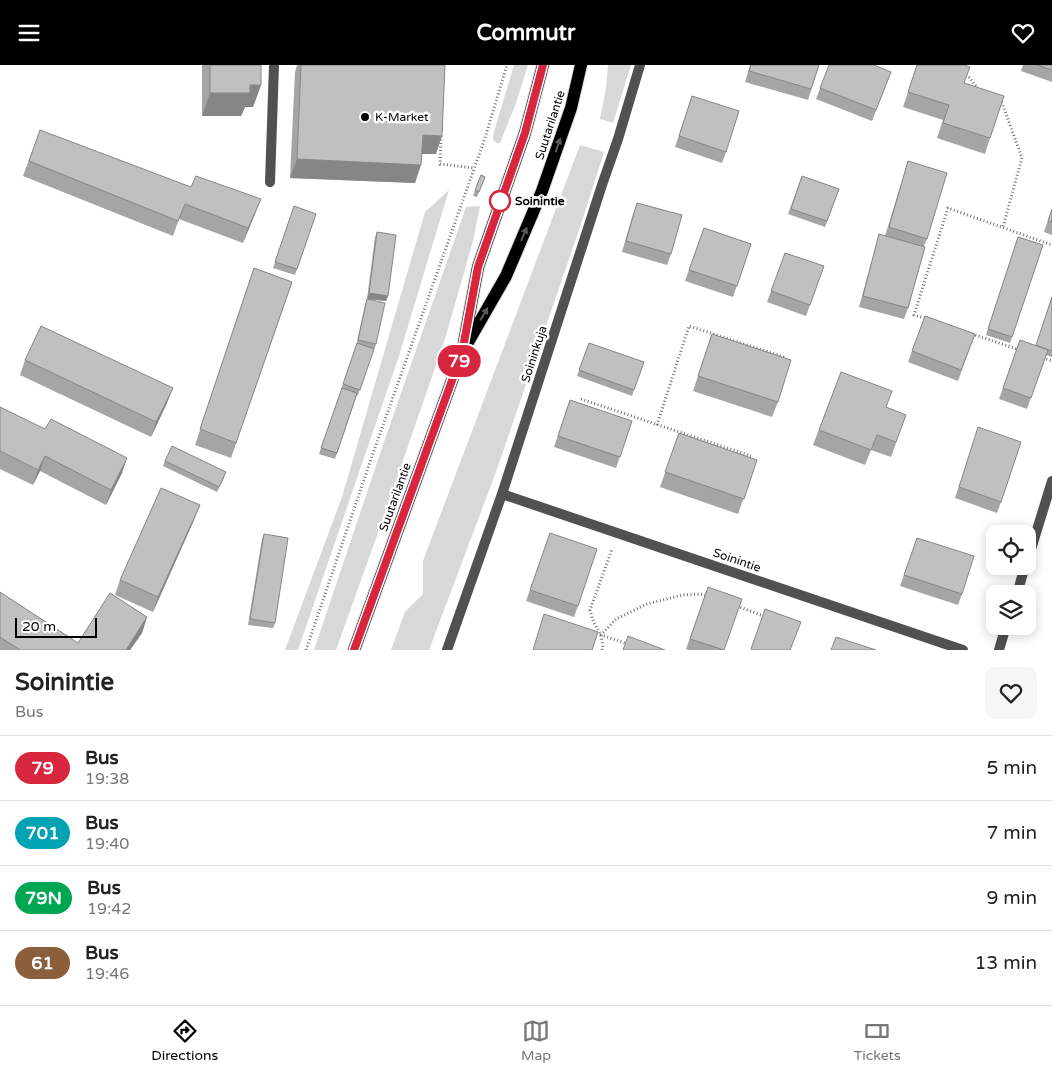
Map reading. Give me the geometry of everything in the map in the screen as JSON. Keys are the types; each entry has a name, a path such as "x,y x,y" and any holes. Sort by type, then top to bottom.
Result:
{"main road":[{"name":"Suutarilantie","path":"354,650 462,353 478,267 525,133 543,65"},
{"name":"Suutarilantie","path":"462,353 506,276 542,191 571,108 581,65"}],"street":[{"path":"270,182 274,65"},
{"name":"Soininkuja","path":"447,650 502,494 618,139 640,65"},
{"path":"1036,533 1052,481"},
{"name":"Soinintie","path":"502,494 964,650"},
{"path":"999,650 1003,635"}],"path":[{"path":"306,650 370,462 485,138 507,65"},
{"path":"958,70 970,78 977,88 982,91"},
{"path":"995,99 1002,103 1022,158 1003,227"},
{"path":"442,127 440,164 474,168"},
{"path":"933,321 914,315 948,208 1052,245"},
{"path":"657,425 689,326 784,357"},
{"path":"969,333 1024,352"},
{"path":"1043,358 1052,361"},
{"path":"581,399 751,456"},
{"path":"602,650 601,635 593,621 590,610 618,533"},
{"path":"601,635 616,619 647,604 682,595 700,594 708,597"},
{"path":"733,605 773,619"},
{"path":"601,635 629,644"}],"shaded area":[{"path":"514,65 528,65 516,103 500,143 497,143 493,140 493,135"},
{"path":"608,65 631,65 613,123 600,119"},
{"path":"580,145 604,152 496,472 429,650 391,650 405,612 423,594 423,561"},
{"path":"449,190 399,356 298,650 285,650 342,497 425,212"},
{"path":"480,206 473,241 445,339 336,650 314,650 466,207"}],"building":[{"path":"210,65 261,65 261,85 250,85 250,93 210,93"},
{"name":"K-Market","path":"301,65 445,65 442,136 423,135 421,165 297,159"},
{"path":"751,65 819,65 811,89 749,71"},
{"path":"829,65 874,65 891,72 876,110 820,88"},
{"path":"917,65 964,65 970,67 964,83 1004,96 990,138 943,123 949,105 908,92"},
{"path":"1037,65 1052,65 1052,70"},
{"path":"692,96 739,111 726,152 679,136"},
{"path":"40,130 191,187 196,176 261,199 248,228 185,204 178,221 29,161"},
{"path":"908,161 947,173 927,239 889,227"},
{"path":"481,175 485,177 479,192 475,190"},
{"path":"802,176 839,189 827,221 791,209"},
{"path":"637,203 682,215 671,254 626,241"},
{"path":"294,206 316,214 297,269 275,262"},
{"path":"1052,209 1052,222 1048,221"},
{"path":"704,228 751,244 737,286 689,270"},
{"path":"377,232 396,235 388,296 369,293"},
{"path":"879,234 925,247 908,308 863,296"},
{"path":"1018,237 1043,245 1012,337 988,329"},
{"path":"785,253 824,266 810,305 771,291"},
{"path":"254,268 292,282 236,443 200,429"},
{"path":"1052,297 1052,351 1036,345"},
{"path":"367,299 385,303 376,344 358,340"},
{"path":"925,316 975,334 961,370 912,351"},
{"path":"41,326 173,388 156,422 25,360"},
{"path":"712,334 791,360 778,402 698,376"},
{"path":"1020,340 1048,350 1031,398 1003,388"},
{"path":"357,343 374,349 360,390 343,384"},
{"path":"589,343 644,362 634,390 579,370"},
{"path":"841,372 892,391 886,407 906,415 896,442 877,435 871,450 819,430"},
{"path":"342,388 357,393 337,453 321,448"},
{"path":"570,400 632,421 620,457 558,436"},
{"path":"0,407 45,429 51,419 127,458 111,490 45,456 38,470 0,451"},
{"path":"978,427 1021,442 1001,502 959,487"},
{"path":"679,433 757,460 744,499 665,472"},
{"path":"172,446 226,472 219,487 165,461"},
{"path":"161,488 200,505 158,597 120,580"},
{"path":"550,533 597,549 578,606 530,590"},
{"path":"264,534 288,538 275,623 250,619"},
{"path":"917,538 974,556 962,594 904,575"},
{"path":"708,587 742,599 724,650 690,639"},
{"path":"0,592 78,643 110,593 147,617 126,650 20,650 0,637"},
{"path":"765,609 801,622 790,650 751,649"},
{"path":"544,614 598,632 592,650 533,650"},
{"path":"628,636 665,650 623,650"},
{"path":"836,637 876,650 831,650"}],"bus line":[{"name":"79","path":"354,650 462,353 478,267 525,133 543,65"}],"place":[{"name":"K-Market","path":"365,117"},
{"name":"Soinintie","path":"500,201"}]}
